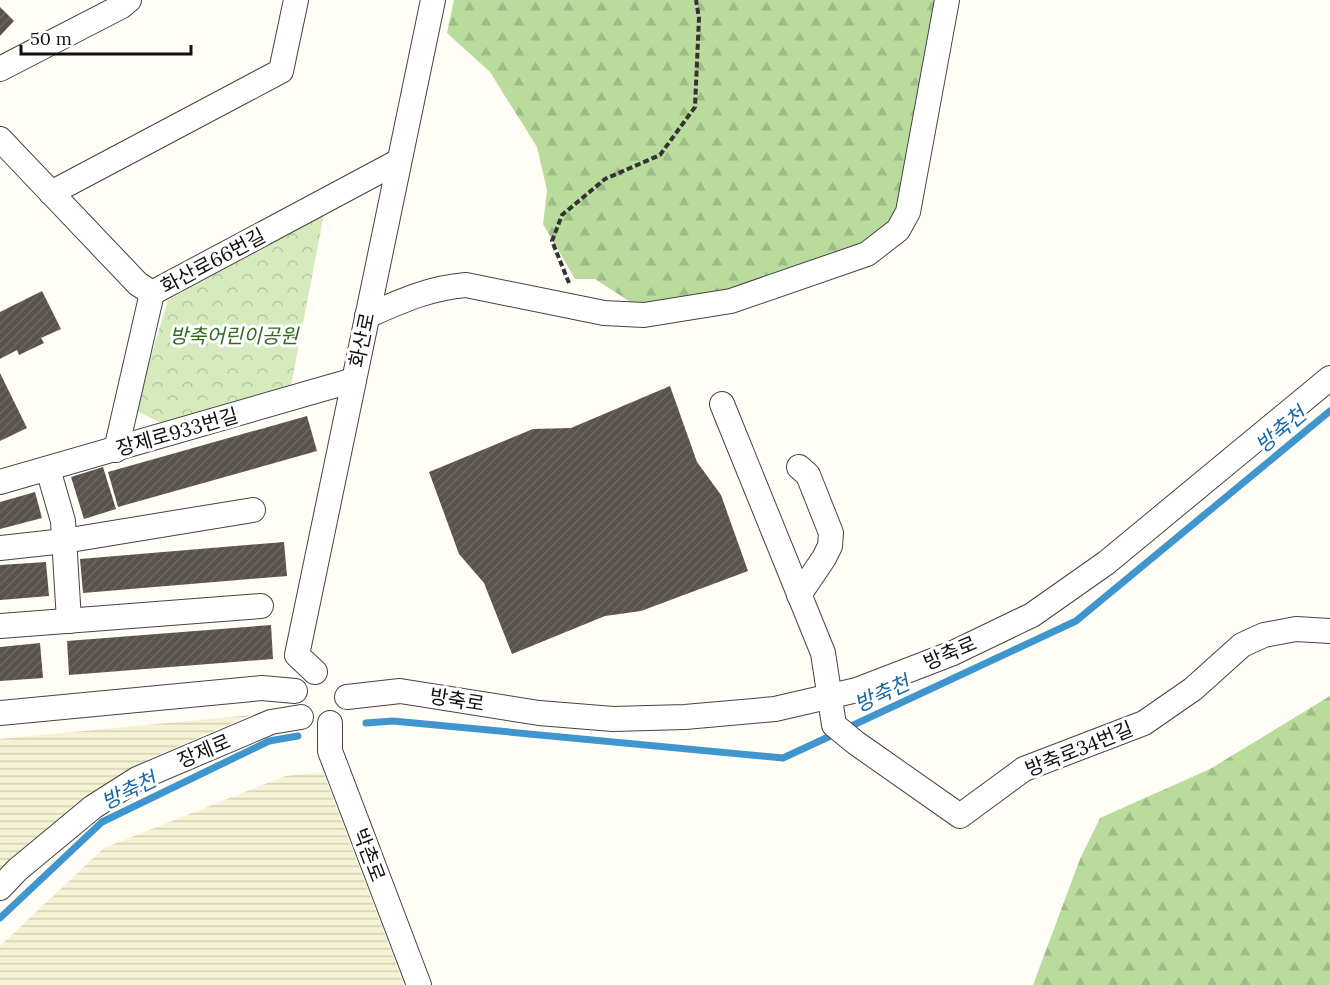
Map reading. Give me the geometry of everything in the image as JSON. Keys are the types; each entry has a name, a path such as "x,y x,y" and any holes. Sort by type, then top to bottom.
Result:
{"street":[{"path":"0,69 122,6 129,0"},
{"path":"51,193 281,71 296,0"},
{"name":"화산로","path":"315,672 297,655 433,0"},
{"path":"368,316 416,294 443,287 466,285 604,313 644,315 731,301 867,254 898,230 908,212 947,0"},
{"name":"화산로66번길","path":"0,139 138,284 152,293 399,160"},
{"path":"116,450 152,293"},
{"name":"방축로","path":"348,697 400,691 539,713 613,719 685,717 764,710 857,690 953,653 1032,615 1106,563 1330,378"},
{"name":"장제로933번길","path":"0,482 354,380"},
{"name":"방축로34번길","path":"722,404 823,653 834,725 960,816 1024,769 1144,723 1193,689 1242,645 1264,635 1296,629 1330,631"},
{"path":"799,467 808,475 831,533 830,546 824,558 799,595"},
{"path":"48,469 63,521 69,621"},
{"path":"0,548 64,541 253,510"},
{"path":"0,626 261,606"},
{"path":"315,672 333,674 341,680 348,697 343,713 330,723 314,724 301,717 294,700 295,691 302,678 315,672"},
{"path":"0,713 262,688 295,691"},
{"name":"장제로","path":"0,888 17,870 93,807 137,779 271,722 301,717"},
{"name":"박촌로","path":"330,723 330,751 419,985"}],"path":[{"path":"579,308 552,242 562,215 605,179 660,155 695,107 699,18 696,0"}],"shaded area":[{"path":"251,715 153,757 99,788 27,846 0,874 0,739"},
{"path":"323,772 404,985 0,985 0,946 104,848 285,776"}],"green space":[{"path":"454,0 941,0 905,200 876,243 729,295 635,305 595,279 575,279 543,224 547,190 537,147 490,72 447,33"},
{"name":"방축어린이공원","path":"324,214 291,386 163,424 135,410 168,300"},
{"path":"1330,696 1330,985 1033,985 1080,859 1100,818 1210,769"}],"building":[{"path":"0,7 14,21 0,36"},
{"path":"42,291 61,329 41,338 44,343 19,355 17,350 0,359 0,312"},
{"path":"0,373 27,428 0,441"},
{"path":"670,386 697,462 721,495 748,571 641,611 605,616 512,654 484,583 459,554 429,472 533,429 571,428"},
{"path":"307,416 317,451 118,507 108,472"},
{"path":"103,467 116,509 84,519 71,477"},
{"path":"35,492 42,518 0,529 0,502"},
{"path":"284,542 287,576 83,593 80,559"},
{"path":"46,562 49,596 0,600 0,565"},
{"path":"271,625 273,659 69,675 67,641"},
{"path":"40,643 43,678 0,681 0,647"}],"waterway":[{"name":"방축천","path":"847,728 1076,621 1330,411"},
{"name":"방축천","path":"366,723 393,721 783,758 837,733"},
{"name":"방축천","path":"0,918 102,822 269,741 298,736"}]}
